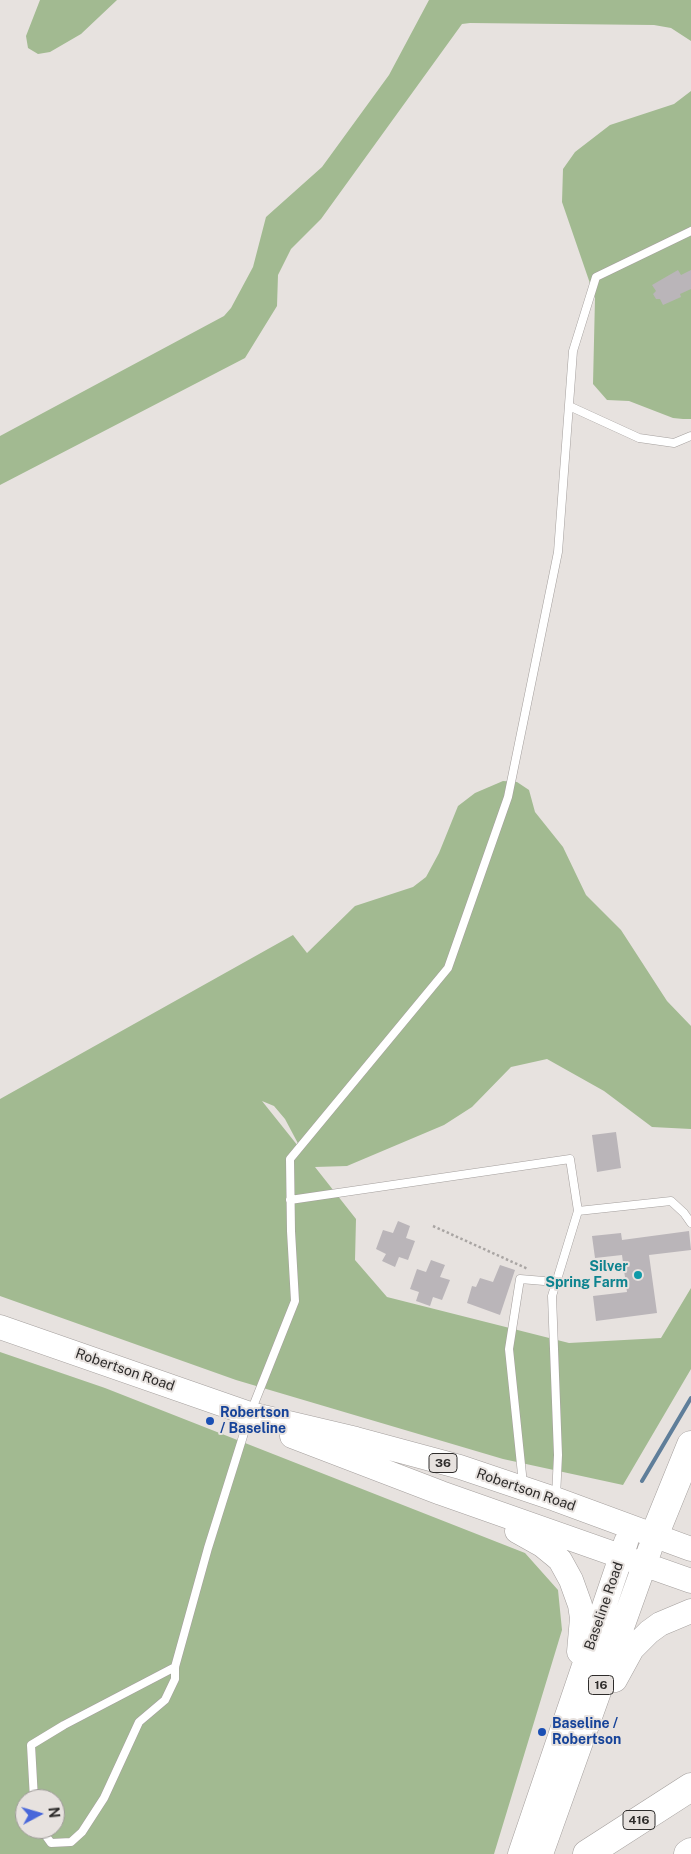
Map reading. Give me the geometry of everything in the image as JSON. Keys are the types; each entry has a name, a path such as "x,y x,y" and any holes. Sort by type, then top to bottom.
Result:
{"highway":[{"path":"643,1532 691,1446"},
{"name":"416","path":"587,1854 691,1786"}],"main road":[{"name":"Robertson Road","path":"0,1326 250,1414 366,1441 460,1467 691,1549"},
{"name":"Robertson Road","path":"250,1414 290,1435 442,1493 691,1581"},
{"path":"442,1493 542,1545 560,1560 576,1592 582,1618 570,1705"},
{"name":"Baseline Road","path":"520,1854 622,1556 643,1532"},
{"name":"Baseline Road","path":"541,1854 644,1565 643,1532"},
{"path":"558,1804 610,1688 632,1649 648,1632 660,1624 691,1611"}],"lane":[{"path":"48,1839 51,1843 71,1842 82,1832 104,1798 139,1722 165,1700 175,1679 176,1668 208,1548 250,1414 295,1300 290,1231 290,1159 448,968 508,797 558,552 573,351 596,278 691,231"},
{"path":"569,406 639,438 674,443 691,436"},
{"path":"290,1200 570,1159 578,1211 552,1296 558,1455 555,1500"},
{"path":"578,1211 671,1201 684,1213 691,1223"},
{"path":"524,1489 509,1349 520,1279 556,1282"},
{"path":"33,1789 31,1745 64,1725 176,1668"}],"path":[{"path":"434,1226 530,1270"}],"green space":[{"path":"40,0 117,0 81,34 50,52 38,54 28,48 26,36"},
{"path":"429,0 691,0 691,41 671,28 654,25 462,24 321,219 291,249 278,275 277,306 245,358 0,485 0,436 224,316 231,308 253,267 266,217 322,167 389,75"},
{"path":"691,91 691,419 683,419 673,418 629,401 607,400 593,384 595,298 562,202 563,169 575,152 610,125 674,104"},
{"path":"503,781 517,782 529,790 535,812 563,847 586,895 621,930 667,1001 691,1026 691,1129 652,1127 604,1091 547,1059 511,1067 472,1107 444,1125 347,1166 315,1167 356,1219 355,1260 387,1297 569,1343 661,1338 691,1288 691,1369 623,1485 503,1459 236,1380 0,1296 0,1099 293,935 307,953 355,906 413,887 426,877 439,853 458,806 475,793","holes":["262,1101 274,1106 285,1119 302,1151"]},
{"path":"0,1352 105,1388 525,1553 558,1590 562,1630 494,1854 0,1854"}],"building":[{"path":"678,270 681,275 691,270 691,289 680,294 681,297 663,305 660,299 656,299 653,294 656,291 652,285"},
{"path":"616,1132 621,1168 597,1172 592,1135"},
{"path":"398,1221 410,1226 406,1238 415,1241 408,1260 399,1257 395,1267 382,1261 386,1254 376,1249 383,1230 393,1233"},
{"name":"Silver Spring Farm","path":"689,1231 691,1250 649,1255 657,1313 596,1321 593,1296 627,1292 622,1255 595,1258 592,1236 621,1233 622,1240"},
{"path":"431,1260 445,1265 440,1277 450,1280 442,1300 433,1297 430,1306 416,1301 419,1292 410,1289 417,1269 426,1272"},
{"path":"500,1265 515,1270 500,1315 467,1303 472,1286 476,1287 480,1278 493,1282"}],"waterway":[{"path":"642,1481 691,1398"}],"place":[{"name":"Silver Spring Farm","path":"638,1275"},
{"name":"Robertson / Baseline","path":"210,1421"},
{"name":"Baseline / Robertson","path":"542,1732"}]}
